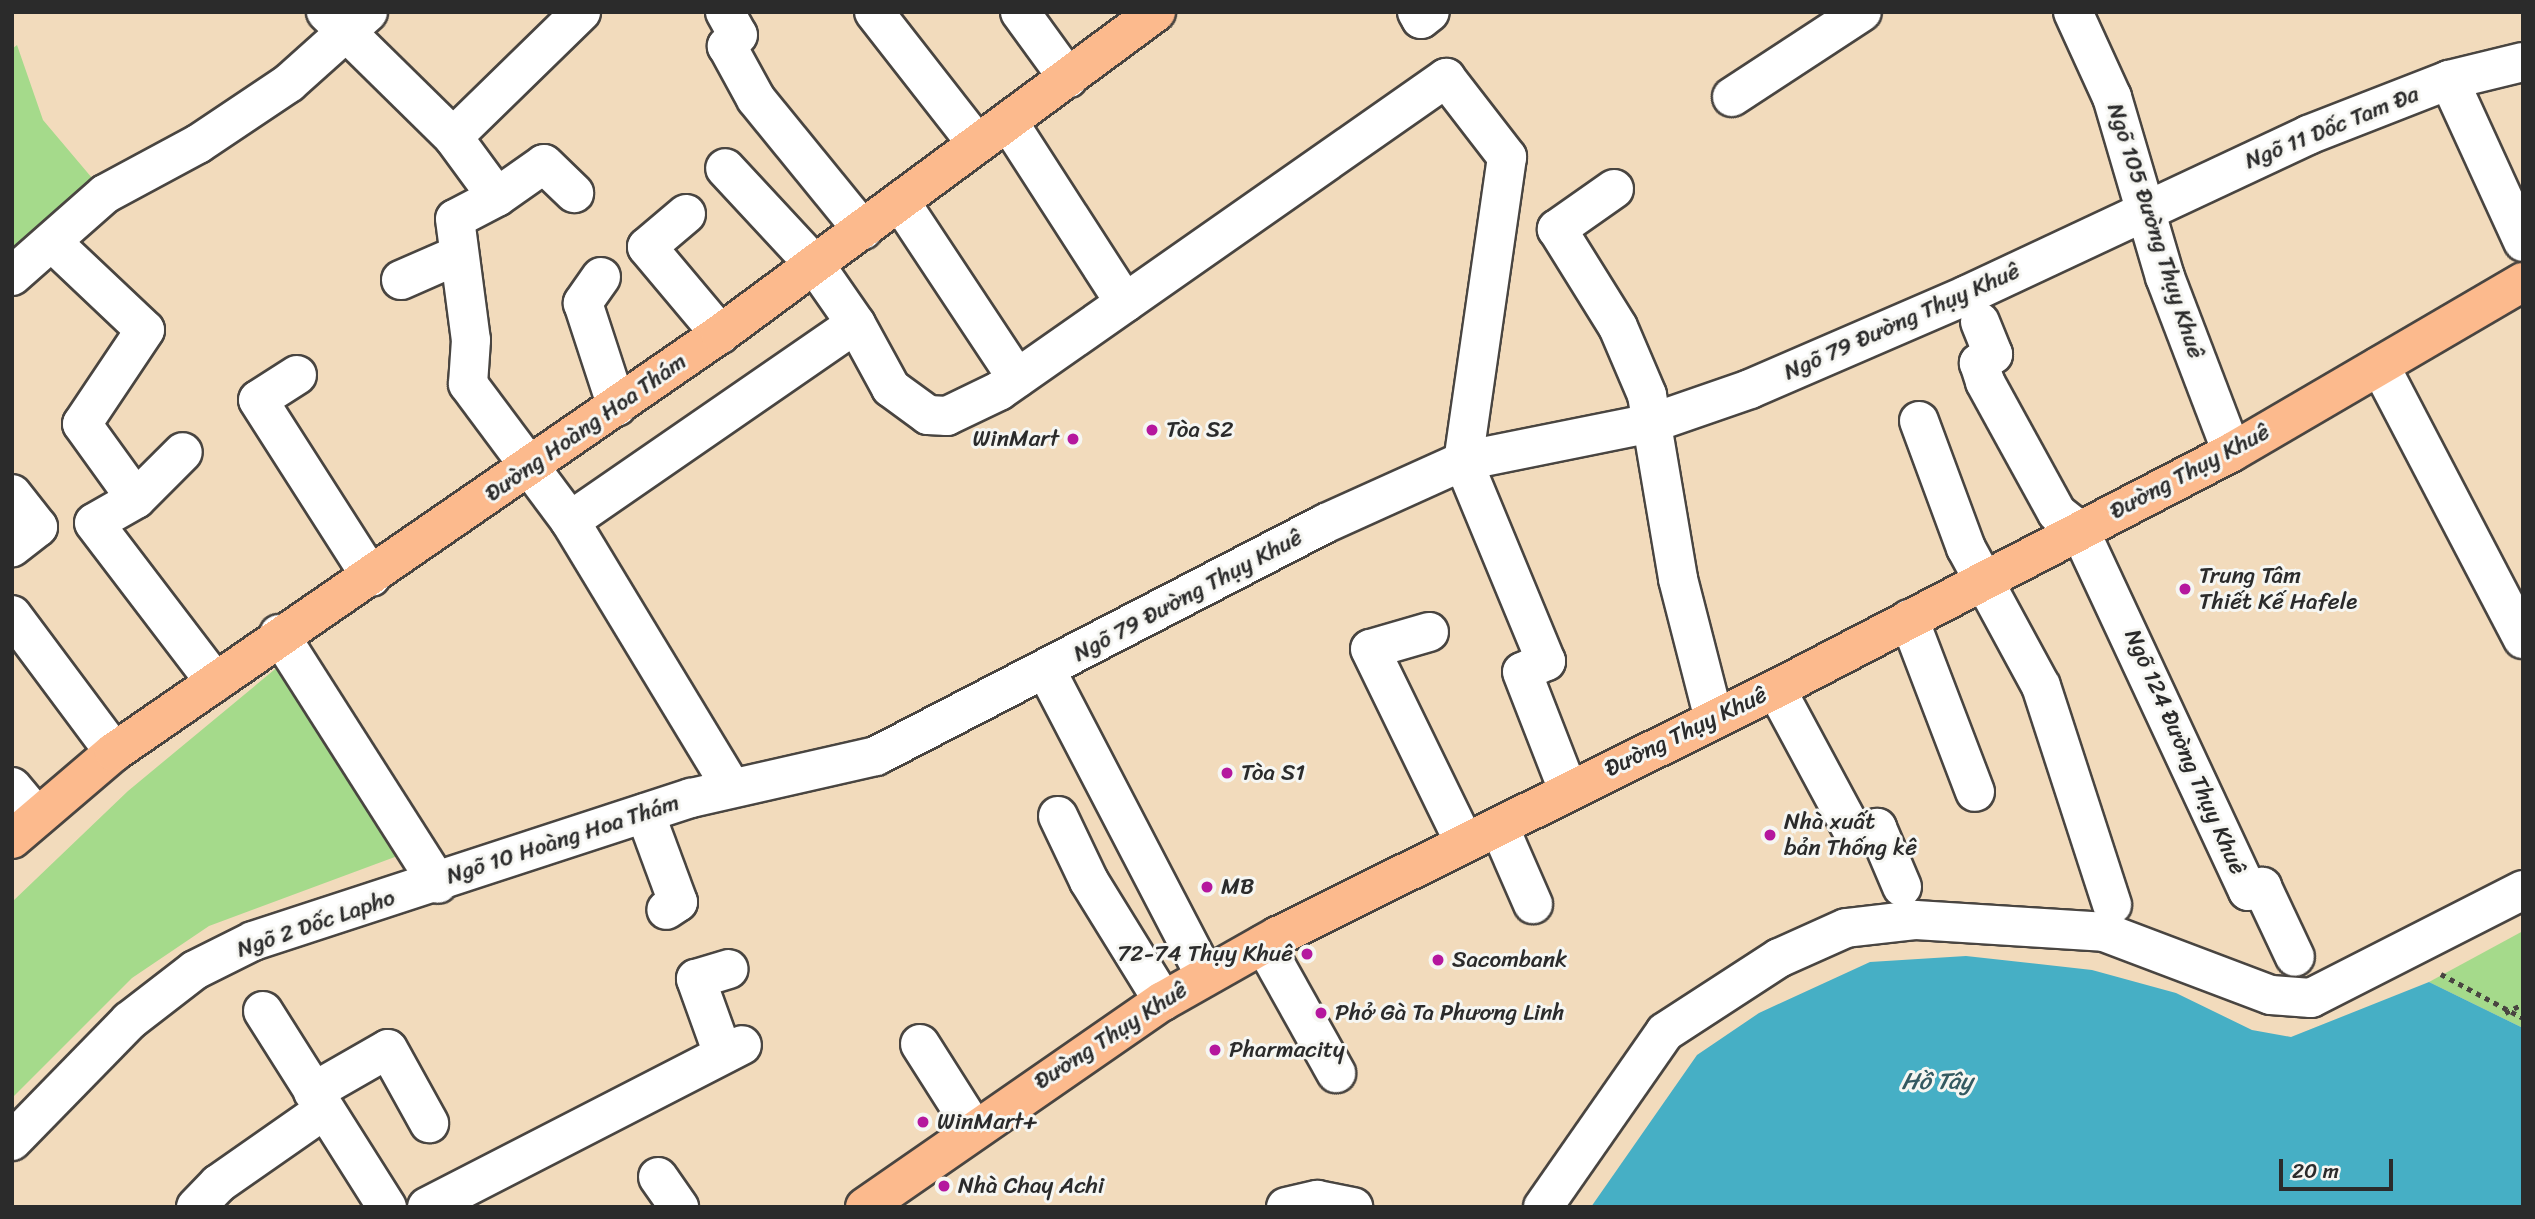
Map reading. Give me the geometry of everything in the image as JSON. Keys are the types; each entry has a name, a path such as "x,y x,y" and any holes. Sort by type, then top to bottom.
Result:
{"main road":[{"name":"Đường Hoàng Hoa Thám","path":"24,828 114,752 279,634 371,577 720,334 901,203 1156,12"},
{"name":"Đường Thụy Khuê","path":"884,1201 972,1126 1205,976 1463,840 1776,689 2232,452 2523,282"}],"street":[{"path":"453,137 581,12"},
{"path":"725,12 738,35 727,46 756,99 863,230"},
{"path":"874,12 977,145"},
{"path":"1020,12 1068,78"},
{"path":"1417,12 1421,19 1430,12"},
{"path":"1732,97 1861,12"},
{"name":"Ngõ 105 Đường Thụy Khuê","path":"2073,12 2112,97 2146,208 2232,452"},
{"path":"12,276 54,244 105,194 198,144 347,20 363,42 453,137 497,197"},
{"name":"Ngõ 11 Dốc Tam Đa","path":"2146,208 2449,80 2523,62"},
{"path":"725,168 815,265 856,324 891,388 928,415 947,416 1017,378 1446,78 1507,157 1463,461 1546,661 1522,672 1567,789"},
{"path":"2449,80 2523,242"},
{"path":"1009,123 1125,303"},
{"path":"574,193 544,164 497,197 455,219 471,340 468,384 570,521 731,787"},
{"path":"1614,188 1557,229 1618,327 1652,423 1678,579 1714,719"},
{"path":"901,203 1017,378"},
{"name":"Ngõ 79 Đường Thụy Khuê","path":"731,787 876,756 1400,489 1463,461 1652,423 1929,312 2146,208"},
{"path":"686,214 647,247 720,334"},
{"path":"54,244 145,330 82,425 136,499"},
{"path":"401,280 458,255"},
{"path":"601,277 583,303 617,407"},
{"path":"1980,322 1993,354 1979,363 1985,382 2057,513 2080,531"},
{"path":"570,521 856,324"},
{"path":"2381,366 2523,639"},
{"path":"297,375 258,400 371,577"},
{"path":"1919,421 1966,548 2041,686 2112,905"},
{"path":"183,452 136,499 94,523 215,682"},
{"path":"12,494 38,527 12,547"},
{"name":"Ngõ 124 Đường Thụy Khuê","path":"2080,531 2248,891 2262,887 2295,957"},
{"path":"12,615 114,752"},
{"path":"1909,619 1975,792"},
{"path":"1429,632 1370,649 1463,840"},
{"name":"Ngõ 10 Hoàng Hoa Thám","path":"279,634 438,884 645,813 731,787"},
{"path":"1046,670 1205,976"},
{"path":"1776,689 1854,835 1877,828 1902,887"},
{"path":"12,787 24,828"},
{"path":"645,813 678,902 666,910"},
{"path":"1058,816 1089,881 1163,1001"},
{"path":"1506,840 1533,904"},
{"name":"Ngõ 2 Dốc Lapho","path":"12,1141 129,1021 195,970 253,941 438,884"},
{"path":"1544,1207 1665,1032 1779,958 1846,928 1915,920 2104,932 2271,995 2311,998 2523,890"},
{"path":"1264,944 1336,1073"},
{"path":"427,1207 732,1050 696,979 727,968"},
{"path":"262,1011 387,1207"},
{"path":"920,1045 972,1126"},
{"path":"196,1207 218,1184 318,1101 388,1049 429,1124"},
{"path":"1286,1207 1317,1200 1353,1207"}],"path":[{"path":"2437,971 2504,1013 2523,1018"},
{"path":"2504,1013 2523,1004"}],"green space":[{"path":"17,45 43,120 114,204 12,276 12,49"},
{"path":"280,665 411,851 209,926 132,978 12,1098 12,902 128,791"},
{"path":"2523,931 2523,1028 2429,982"}],"water":[{"name":"Hồ Tây","path":"1966,956 2092,970 2176,993 2252,1030 2291,1037 2429,982 2523,1028 2523,1207 1591,1207 1697,1055 1759,1013 1870,962"}],"place":[{"name":"Tòa S2","path":"1152,430"},
{"name":"WinMart","path":"1073,439"},
{"name":"Trung Tâm Thiết Kế Hafele","path":"2185,589"},
{"name":"Tòa S1","path":"1227,773"},
{"name":"Nhà xuất bản Thống kê","path":"1770,835"},
{"name":"MB","path":"1207,887"},
{"name":"72-74 Thụy Khuê","path":"1307,954"},
{"name":"Sacombank","path":"1438,960"},
{"name":"Phở Gà Ta Phương Linh","path":"1321,1013"},
{"name":"Pharmacity","path":"1215,1050"},
{"name":"WinMart+","path":"923,1122"},
{"name":"Nhà Chay Achi","path":"944,1186"}]}
